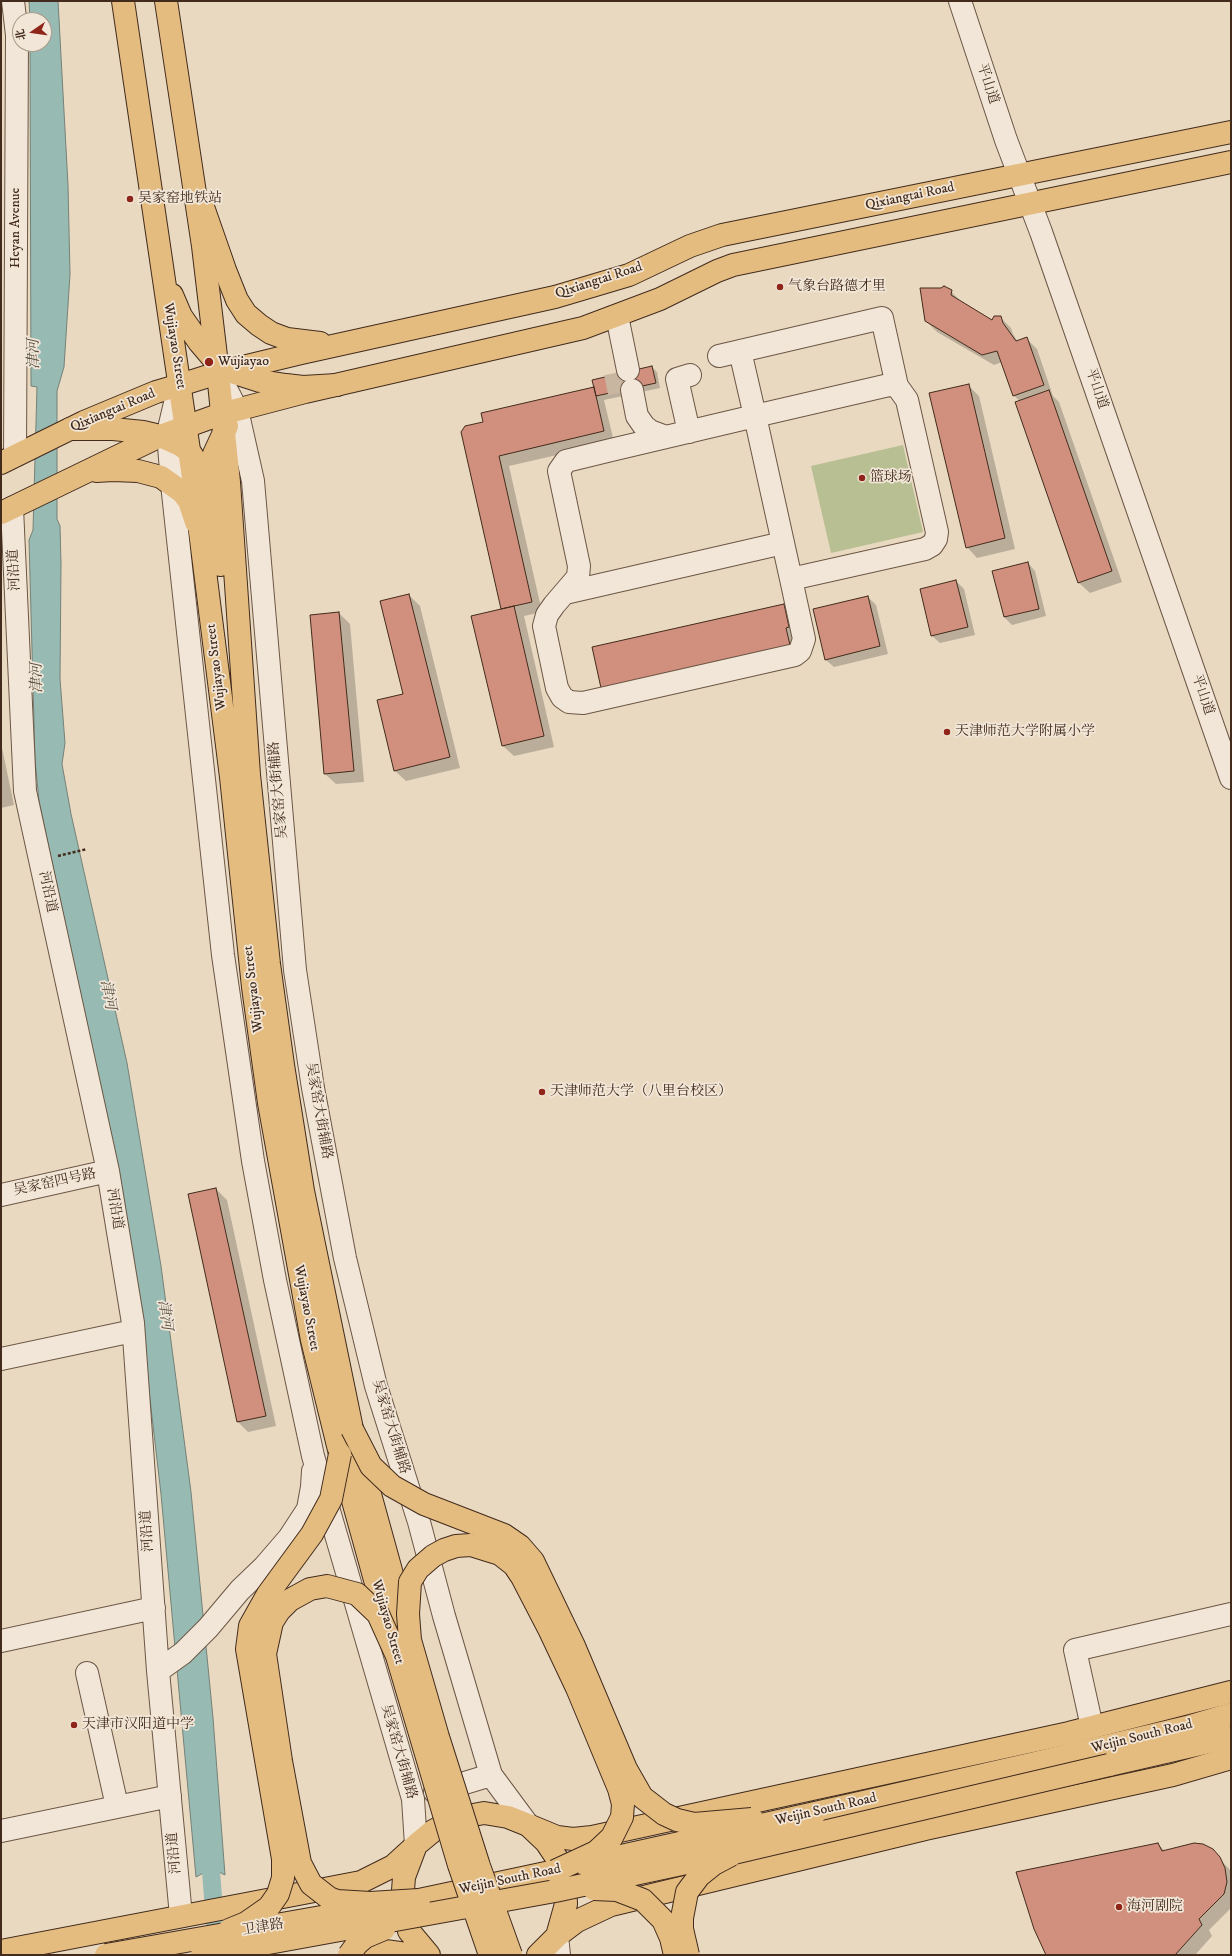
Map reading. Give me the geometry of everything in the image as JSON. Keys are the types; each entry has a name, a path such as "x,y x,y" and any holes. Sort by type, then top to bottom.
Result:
{"main road":[{"name":"Wujiayao Street","path":"123,1 180,385 171,434 190,452 201,545 240,776 303,1191 352,1429 404,1648 459,1865 490,1955"},
{"name":"Wujiayao Street","path":"166,1 221,368 227,419 228,482 239,644 240,776 253,987 269,1103 312,1340 340,1454 404,1648 438,1737 479,1866 512,1955"},
{"name":"Qixiangtai Road","path":"13,456 70,429 156,392 180,385 221,368 341,344 555,296 601,284 629,275 690,246 722,235 1231,132"},
{"path":"13,507 83,473 171,434 227,419 337,385 583,328 660,299 717,271 733,265 1231,162"},
{"path":"192,176 225,270 246,314 258,325 287,340 341,344"},
{"path":"163,273 181,316 199,342 221,368 270,383 303,386 337,385"},
{"path":"201,545 201,508 206,479 227,419 270,383 300,364 341,344"},
{"path":"70,429 113,429 171,434"},
{"path":"190,452 206,479 214,512 222,586 239,644"},
{"path":"83,473 113,470 138,471 161,477 182,492 189,501 194,514 201,545"},
{"path":"352,1429 371,1466 392,1486 424,1504 504,1535 520,1546 533,1561 574,1646 633,1784 642,1797 653,1808 677,1820 694,1824 815,1813"},
{"path":"201,1947 254,1919 269,1907 281,1888 283,1878 283,1859 247,1649 250,1626 277,1582 312,1534 331,1499 340,1454"},
{"path":"404,1648 410,1582 418,1569 433,1556 456,1546 471,1546 484,1548 500,1554 514,1565 522,1577 577,1688 614,1774 623,1804 622,1817 619,1826 604,1846 555,1881"},
{"path":"404,1648 378,1614 357,1594 327,1586 310,1589 303,1592 290,1600 279,1612 272,1622 265,1654 281,1761 300,1863 304,1874 311,1884 322,1893 337,1901 424,1907"},
{"path":"1,1951 361,1882 393,1866 433,1831 457,1818 484,1813 508,1817 557,1837 573,1839 592,1836 1092,1727 1231,1692"},
{"name":"Weijin South Road","path":"424,1907 555,1881 738,1852 1107,1756 1231,1714"},
{"name":"Weijin South Road","path":"555,1881 815,1813 1107,1756 1231,1737"},
{"path":"538,1955 558,1945 577,1921 611,1905 925,1828 1173,1775 1231,1758"},
{"path":"528,1825 546,1842 558,1860 565,1881 566,1904 558,1945"},
{"path":"416,1845 404,1877 402,1904 409,1932 429,1955"},
{"path":"688,1955 682,1929 682,1918 687,1892 699,1876 708,1869 738,1852"},
{"path":"555,1881 591,1889 617,1890 643,1900 663,1920 671,1938 675,1955"},
{"path":"349,1955 357,1944 365,1937 424,1907"},
{"name":"卫津路","path":"106,1955 201,1947 424,1907"},
{"path":"361,1955 385,1951 414,1955"},
{"path":"223,1955 248,1955"}],"street":[{"name":"Heyan Avenue","path":"13,1 17,35 13,456"},
{"name":"平山道","path":"960,1 1019,175 1226,749 1231,778"},
{"path":"791,580 925,549 932,545 936,539 937,532 907,400 897,386 882,318 730,354 754,416 804,639 800,651 795,655 583,703 569,702 562,697 557,688 544,626 547,615 578,577 579,566 559,471 566,461 754,416 889,385 897,386"},
{"path":"610,319 623,382 626,426 621,442 611,450"},
{"path":"689,432 677,379 690,375"},
{"path":"623,382 637,416 644,426 650,431 666,437"},
{"name":"吴家窑大街辅路","path":"227,419 253,481 295,970 313,1088 345,1258 376,1386 419,1522 444,1616 491,1775 528,1825"},
{"name":"吴家窑大街辅路","path":"171,434 172,484 208,825 223,955 253,1161 275,1280 313,1456 412,1799 416,1845"},
{"name":"河沿道","path":"13,507 25,791 108,1171 133,1331 158,1671 181,1916"},
{"path":"566,592 783,543"},
{"name":"吴家窑四号路","path":"1,1194 108,1171"},
{"path":"1,1359 133,1331"},
{"path":"158,1671 183,1653 208,1628 240,1590 264,1567 289,1538 308,1510 312,1487 313,1456"},
{"path":"1,1641 154,1608"},
{"path":"1092,1727 1075,1650 1231,1614"},
{"path":"87,1673 117,1806"},
{"path":"412,1799 491,1775"},
{"path":"1,1831 170,1796"}],"path":[{"path":"40,861 87,849"}],"green space":[{"path":"903,445 923,532 831,553 811,466"}],"water":[{"name":"津河","path":"29,1 58,1 68,185 70,274 64,367 57,391 57,519 60,526 61,564 60,679 65,743 62,764 71,814 127,1063 161,1266 191,1492 213,1718 225,1875 213,1869 196,1877 161,1494 135,1271 122,1192 39,801 35,760 29,540 33,530 37,387 31,386 30,52 52,52 52,12 30,12"}],"building":[{"path":"944,286 952,290 951,295 992,320 994,316 1001,316 1003,323 1016,341 1027,337 1044,385 1013,396 997,351 982,355 925,321 920,288 941,288"},
{"path":"652,366 656,383 596,396 592,380"},
{"path":"969,384 1005,538 966,548 929,393"},
{"path":"594,387 604,431 499,456 532,602 501,609 461,432 465,426 483,422 481,413"},
{"path":"1049,390 1112,571 1078,583 1015,402"},
{"path":"1028,562 1039,609 1004,617 992,571"},
{"path":"956,580 968,627 931,636 920,589"},
{"path":"409,594 450,757 394,771 377,700 403,694 380,601"},
{"path":"868,596 880,646 825,660 813,609"},
{"path":"784,604 789,627 786,628 790,645 601,688 592,647"},
{"path":"514,606 544,736 502,746 471,616"},
{"path":"339,612 354,771 324,774 310,615"},
{"path":"216,1188 266,1416 237,1422 188,1194"},
{"name":"海河剧院","path":"1158,1843 1162,1851 1194,1843 1203,1844 1213,1849 1220,1857 1225,1868 1227,1882 1224,1894 1199,1919 1202,1925 1175,1955 1046,1955 1034,1929 1016,1872"}],"waterway":[{"path":"209,1846 217,1948"}],"tunnel":[{"path":"615,373 619,393"}],"place":[{"name":"吴家窑地铁站","path":"130,199"},
{"name":"气象台路德才里","path":"780,287"},
{"name":"Wujiayao","path":"209,362"},
{"name":"篮球场","path":"862,478"},
{"name":"天津师范大学附属小学","path":"947,732"},
{"name":"天津师范大学（八里台校区）","path":"542,1092"},
{"name":"天津市汉阳道中学","path":"74,1725"},
{"name":"海河剧院","path":"1119,1907"}]}
